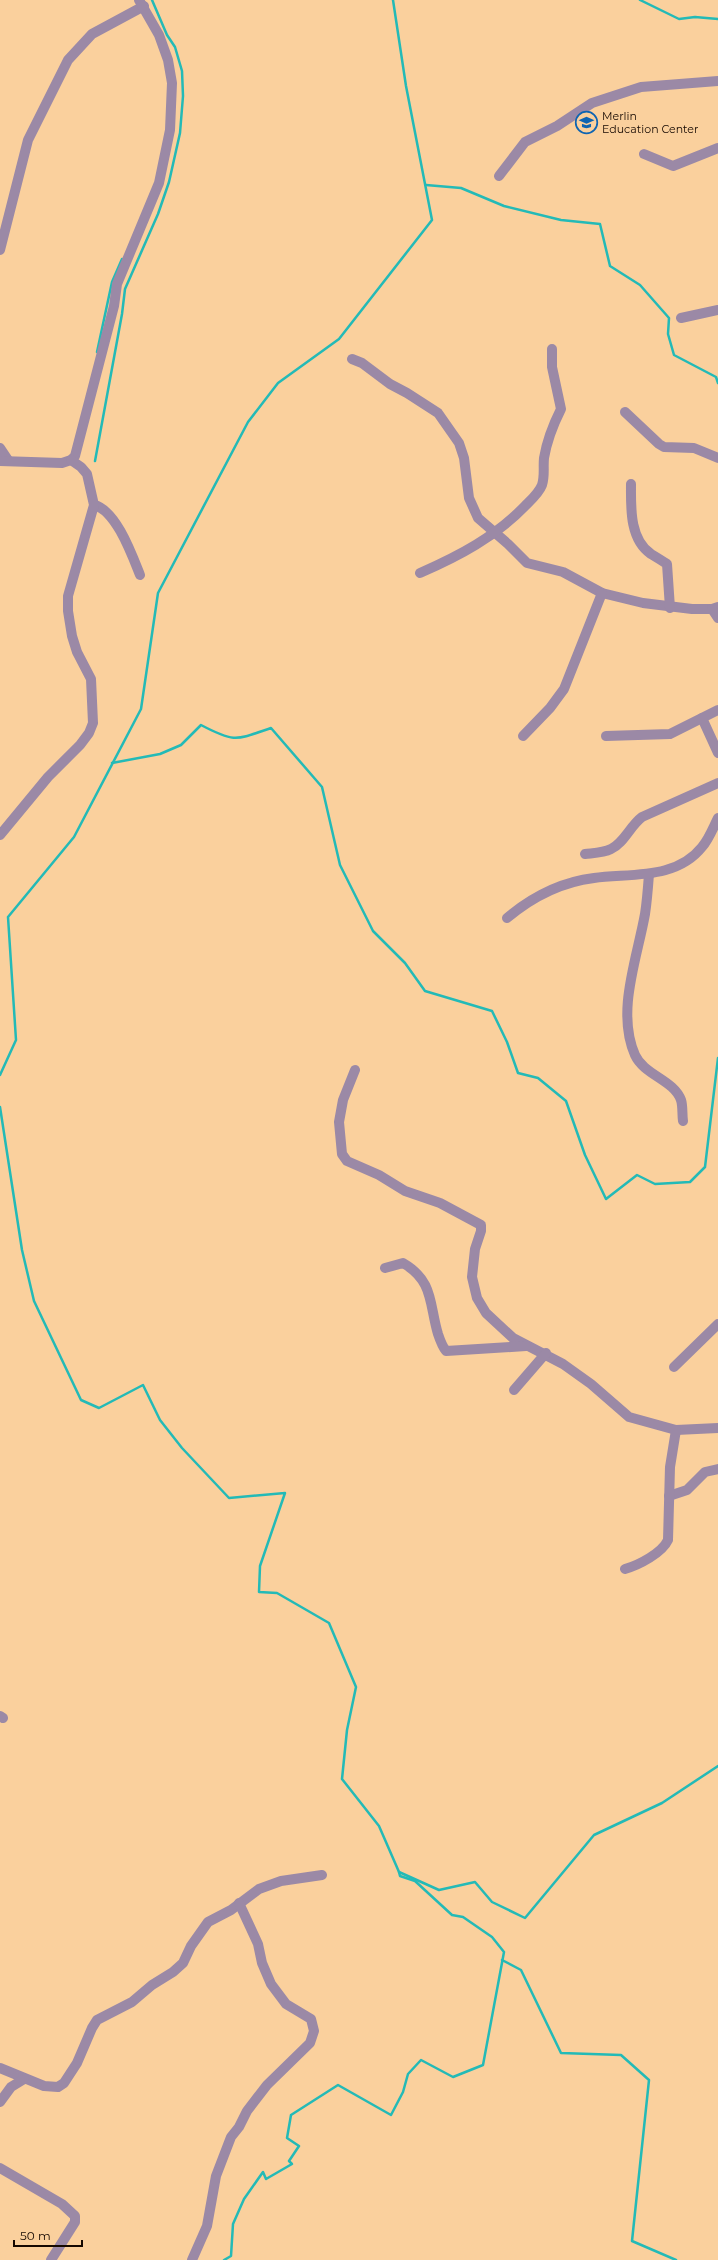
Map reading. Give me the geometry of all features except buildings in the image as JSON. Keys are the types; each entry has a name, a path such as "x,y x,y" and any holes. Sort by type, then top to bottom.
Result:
{"street":[{"path":"0,250 15,197 28,140 68,60 92,34 142,3 160,35 168,60 172,83 170,130 159,183 117,284 114,306 77,450 71,460 62,463 4,461 0,448"},
{"path":"499,176 526,142 557,126 592,102 641,87 718,81"},
{"path":"644,154 673,166 718,148"},
{"path":"681,318 718,310"},
{"path":"420,573 450,560 495,532 530,501 542,484 546,450 553,425 561,409 552,367 552,349"},
{"path":"352,359 362,363 390,384 438,413 450,428 459,443 464,458 469,498 472,508 478,518 527,563 563,572 602,593 670,608 715,608 718,618"},
{"path":"625,412 659,444 694,448 718,458"},
{"path":"0,835 18,811 80,744 89,733 93,722 91,679 77,652 68,611 68,596 94,505 87,474 81,467 71,460"},
{"path":"631,484 631,514 634,527 643,547 667,564 670,608"},
{"path":"94,505 100,506 110,515 127,543 140,575"},
{"path":"523,736 550,708 564,689 574,668 585,632 602,593"},
{"path":"606,736 670,734 718,710"},
{"path":"702,718 718,753"},
{"path":"585,854 610,850 623,838 635,822 642,817 718,783"},
{"path":"507,918 525,904 572,882 594,878 649,874 673,868 694,855 707,840 718,818"},
{"path":"649,874 645,912 627,1010 628,1030 636,1056 641,1065 677,1093 681,1100 683,1121"},
{"path":"355,1070 343,1100 339,1122 342,1154 347,1161 379,1175 405,1192 440,1202 481,1225 474,1249 472,1277 477,1298 486,1313 513,1338 526,1346 546,1353 591,1384 629,1417 676,1430 718,1428"},
{"path":"385,1268 403,1263 426,1285 436,1328 443,1347 446,1350 526,1346"},
{"path":"674,1367 718,1324"},
{"path":"514,1390 546,1353"},
{"path":"625,1569 642,1562 665,1546 668,1540 670,1467 676,1430"},
{"path":"669,1496 687,1490 705,1472 718,1469"},
{"path":"0,2068 24,2079 51,2087 64,2083 77,2063 97,2020 132,2002 152,1985 173,1972 183,1962 205,1926 259,1889 281,1882 322,1875"},
{"path":"192,2260 200,2246 207,2226 216,2176 231,2137 252,2104 267,2085 306,2048 313,2039 314,2031 311,2019 286,2004 271,1984 262,1963 258,1944 239,1903"},
{"path":"0,2102 11,2087 24,2079"},
{"path":"0,2168 62,2204 75,2216 74,2222 51,2260"}],"waterway":[{"path":"95,461 122,314 125,289 158,214 169,182 180,133 183,96 182,71 175,47 167,35 152,0"},
{"path":"0,1075 16,1040 8,917 74,837 141,709 158,593 248,422 278,383 339,339 432,220 406,86 393,0"},
{"path":"640,0 679,19 695,17 718,19"},
{"path":"426,185 461,188 504,206 561,220 600,224 610,266 640,285 669,318 668,334 674,355 716,377 718,383"},
{"path":"97,352 112,282 122,259"},
{"path":"112,763 160,754 181,745 201,725 221,735 236,738 271,728 322,787 340,865 373,931 405,963 425,991 492,1011 507,1042 518,1073 538,1078 566,1101 585,1155 606,1199 637,1175 655,1184 690,1182 705,1167 718,1058"},
{"path":"0,1107 22,1250 34,1301 81,1400 99,1408 143,1385 160,1420 182,1448 229,1498 285,1493 260,1566 259,1592 277,1593 329,1623 356,1687 347,1730 342,1779 379,1826 399,1872 439,1890 475,1882 492,1902 525,1918 594,1835 662,1803 718,1766"},
{"path":"224,2260 231,2256 233,2224 244,2199 263,2172 266,2179 292,2164 289,2161 299,2146 287,2138 291,2115 338,2085 391,2115 403,2092 408,2074 421,2060 453,2077 483,2065 504,1952 492,1937 463,1917 452,1915 415,1881 400,1876 399,1872"},
{"path":"502,1960 521,1970 561,2053 621,2055 649,2080 632,2241 676,2260"}],"place":[{"name":"Merlin Education Center","path":"586,122"}]}
